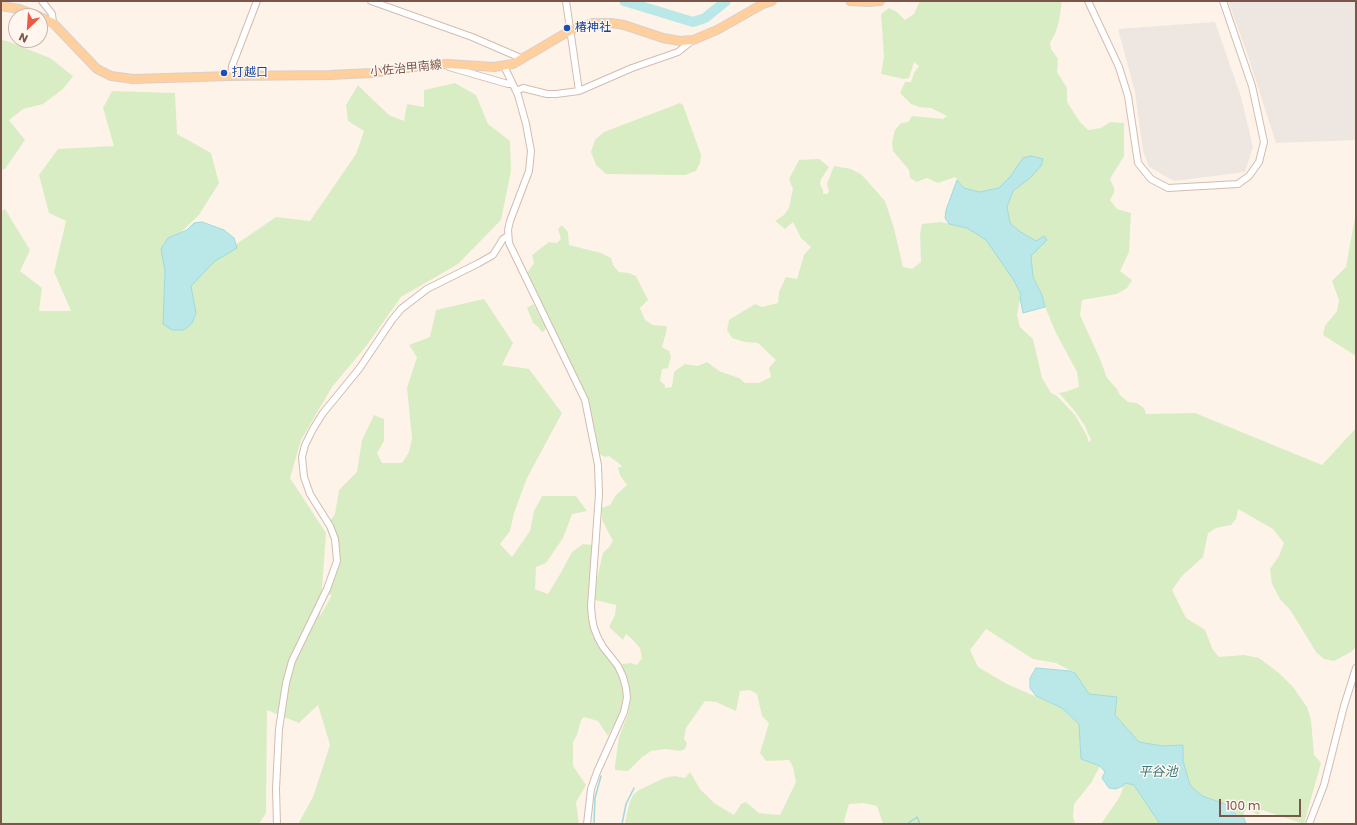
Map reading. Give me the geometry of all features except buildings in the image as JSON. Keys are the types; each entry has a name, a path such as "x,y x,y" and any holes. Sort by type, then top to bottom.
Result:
{"main road":[{"name":"小佐治甲南線","path":"48,21 53,24 97,69 111,76 132,79 330,75 372,73 428,65 448,64 494,68 504,66 513,64 523,59 571,30 593,22 624,25 663,38 680,41 693,40 717,30 763,4 772,1"},
{"path":"850,1 880,1"},
{"name":"小佐治甲南線","path":"1,6 14,8"}],"street":[{"path":"42,1 52,14 53,24"},
{"path":"231,76 232,66 257,1"},
{"path":"370,1 472,37 523,59"},
{"path":"566,1 579,91"},
{"path":"1088,1 1118,67 1125,88 1129,104 1138,163 1151,179 1168,188 1238,184 1249,176 1259,162 1264,142 1252,86 1223,1"},
{"path":"516,91 523,88 547,94 556,94 579,91 632,68 678,52 693,40"},
{"path":"448,64 448,67 512,84"},
{"path":"504,66 516,91 526,124 531,151 528,171 510,221 508,236 512,250 585,400 598,465 599,505 592,618 598,638 618,666 623,677 627,698 622,718 597,772 591,789 587,824"},
{"path":"277,824 276,796 278,735 286,684 292,661 327,589 337,561 335,539 330,526 310,494 304,477 302,458 305,445 323,413 359,368 401,309 427,289 479,263 493,254 503,239 508,236"},
{"path":"1309,824 1324,785 1344,706 1356,668"}],"shaded area":[{"path":"1228,1 1356,1 1356,140 1276,143 1247,53"},
{"path":"1215,22 1241,97 1253,147 1245,172 1174,181 1149,167 1143,151 1135,92 1118,29"}],"green space":[{"path":"920,1 1062,1 1059,21 1055,34 1050,43 1051,49 1058,59 1057,72 1067,88 1067,102 1080,122 1088,130 1101,128 1110,122 1124,123 1124,156 1110,179 1114,188 1114,193 1110,200 1117,209 1131,213 1129,252 1120,271 1132,280 1127,288 1117,294 1082,300 1080,315 1107,378 1117,389 1120,395 1128,402 1137,403 1144,408 1146,414 1195,413 1322,465 1356,428 1356,647 1351,652 1334,661 1324,659 1316,652 1291,611 1280,599 1272,584 1270,569 1279,556 1284,543 1273,529 1238,509 1236,519 1231,525 1216,528 1208,533 1203,557 1182,576 1172,590 1186,618 1205,630 1213,650 1219,657 1244,655 1259,658 1279,673 1293,687 1307,707 1311,720 1314,755 1321,763 1304,824 1262,810 1258,815 1247,808 1243,815 1237,816 1228,805 1202,796 1190,785 1183,761 1183,745 1163,746 1139,742 1115,715 1117,697 1089,694 1075,673 1056,663 1033,659 986,629 970,650 978,667 1007,684 1062,708 1079,724 1081,759 1100,766 1091,783 1074,804 1073,817 1075,824 883,824 877,806 864,803 849,804 844,821 847,824 625,824 629,804 633,795 639,790 664,778 675,776 685,778 690,772 700,789 714,803 734,815 741,804 746,802 759,813 780,815 796,782 793,767 789,760 766,761 760,753 769,723 762,716 757,694 750,690 740,691 736,711 716,702 705,701 686,728 684,739 687,743 685,749 680,751 666,749 651,751 642,757 628,771 615,770 619,737 628,714 631,697 622,664 631,663 637,665 642,658 640,648 633,640 626,634 623,640 609,627 615,615 616,605 595,600 594,597 603,553 613,541 602,520 602,508 610,505 616,495 627,485 620,475 618,468 622,466 609,456 605,457 599,454 595,431 586,399 527,273 534,263 532,255 549,242 557,243 561,239 558,229 562,225 568,232 569,245 601,253 611,258 613,265 619,272 629,273 636,276 648,300 640,308 645,320 653,325 667,326 662,347 669,351 671,357 668,368 662,369 660,381 665,385 665,388 672,387 674,372 685,364 697,366 707,362 719,371 739,378 745,383 759,383 771,377 769,368 776,360 758,343 745,342 732,338 727,330 729,320 755,304 762,307 778,303 779,292 786,277 797,279 804,255 811,247 801,238 793,222 785,229 775,221 784,215 789,208 793,189 789,179 799,160 819,159 829,167 821,179 820,184 823,194 827,194 829,191 827,184 834,166 851,169 861,174 885,201 894,228 903,267 912,269 921,262 920,235 922,224 941,222 967,228 986,240 1013,279 1021,294 1017,315 1020,327 1033,339 1042,378 1051,393 1057,396 1075,415 1087,436 1089,443 1091,440 1085,426 1074,410 1059,393 1079,387 1077,372 1056,333 1045,307 1042,295 1033,277 1031,256 1047,240 1036,241 1019,231 1010,223 1007,207 1013,191 1030,178 1023,158 1010,177 999,188 979,192 964,188 955,177 938,183 927,178 917,182 910,178 909,170 893,151 892,142 895,130 901,123 908,122 912,116 943,119 947,116 931,108 919,107 911,104 900,93 905,82 911,82 914,73 919,66 914,62 909,78 904,79 881,74 884,57 881,14 889,8 897,12 905,20 914,14"},
{"path":"1,40 8,41 8,48 25,48 50,58 73,76 63,89 43,104 23,109 9,120 25,140 5,169 1,170"},
{"path":"455,83 476,95 488,124 510,141 511,171 501,220 458,264 401,297 367,345 332,387 301,440 290,478 326,533 320,616 332,595 327,594 339,563 330,521 335,514 339,490 357,472 362,440 374,415 384,419 384,441 377,453 382,463 402,463 409,452 412,438 407,388 417,357 409,345 430,337 436,310 484,299 513,343 502,365 529,369 562,413 527,478 514,513 510,531 500,544 512,557 530,531 534,511 542,496 576,496 587,511 572,514 563,538 546,563 536,567 535,589 548,594 572,552 583,544 593,545 589,613 593,636 602,651 612,662 623,685 623,707 608,736 598,721 584,717 581,720 577,735 573,742 573,766 586,785 576,802 579,824 298,824 313,797 330,745 318,705 299,723 267,710 266,813 259,824 1,824 1,211 5,209 30,250 20,271 42,288 39,311 71,311 54,272 66,221 49,213 39,175 58,149 114,146 103,108 112,91 175,93 177,134 211,153 219,183 199,215 179,234 163,244 182,329 195,317 185,286 210,262 276,217 310,221 356,154 364,131 348,121 346,105 358,85 389,115 404,121 407,104 424,107 424,90"},
{"path":"680,103 683,105 701,155 700,163 696,171 685,175 606,174 596,165 591,152 595,140 604,132"},
{"path":"1356,212 1356,356 1323,335 1325,326 1337,311 1339,300 1332,281 1346,267"},
{"path":"533,304 546,327 544,332 533,323 527,308"},
{"path":"1125,783 1134,785 1160,824 1101,824 1119,798"}],"water":[{"path":"1031,156 1043,159 1041,166 1030,178 1013,191 1007,207 1010,223 1019,231 1036,241 1044,236 1047,240 1031,256 1033,277 1042,295 1045,307 1023,313 1020,298 1021,294 1013,279 986,240 967,228 949,224 945,218 946,210 957,180 964,188 979,192 999,188 1010,177 1023,158"},
{"path":"202,222 224,230 234,238 237,248 215,261 191,286 196,313 192,323 184,330 172,330 163,324 165,271 161,249 168,238 187,230 194,223"},
{"name":"平谷池","path":"1036,668 1070,671 1075,673 1089,694 1117,697 1115,715 1139,742 1163,746 1183,745 1183,761 1190,785 1202,796 1228,805 1237,816 1243,815 1246,824 1160,824 1134,785 1125,783 1123,786 1116,789 1109,788 1102,778 1105,772 1100,766 1081,759 1079,724 1062,708 1036,696 1030,688 1030,678"}],"waterway":[{"path":"624,1 693,22 705,18 726,1"},
{"path":"594,824 595,798 601,776"},
{"path":"622,824 626,804 634,788"},
{"path":"907,824 917,817 920,824"}],"place":[{"name":"椿神社","path":"567,28"},
{"name":"打越口","path":"224,73"}]}
